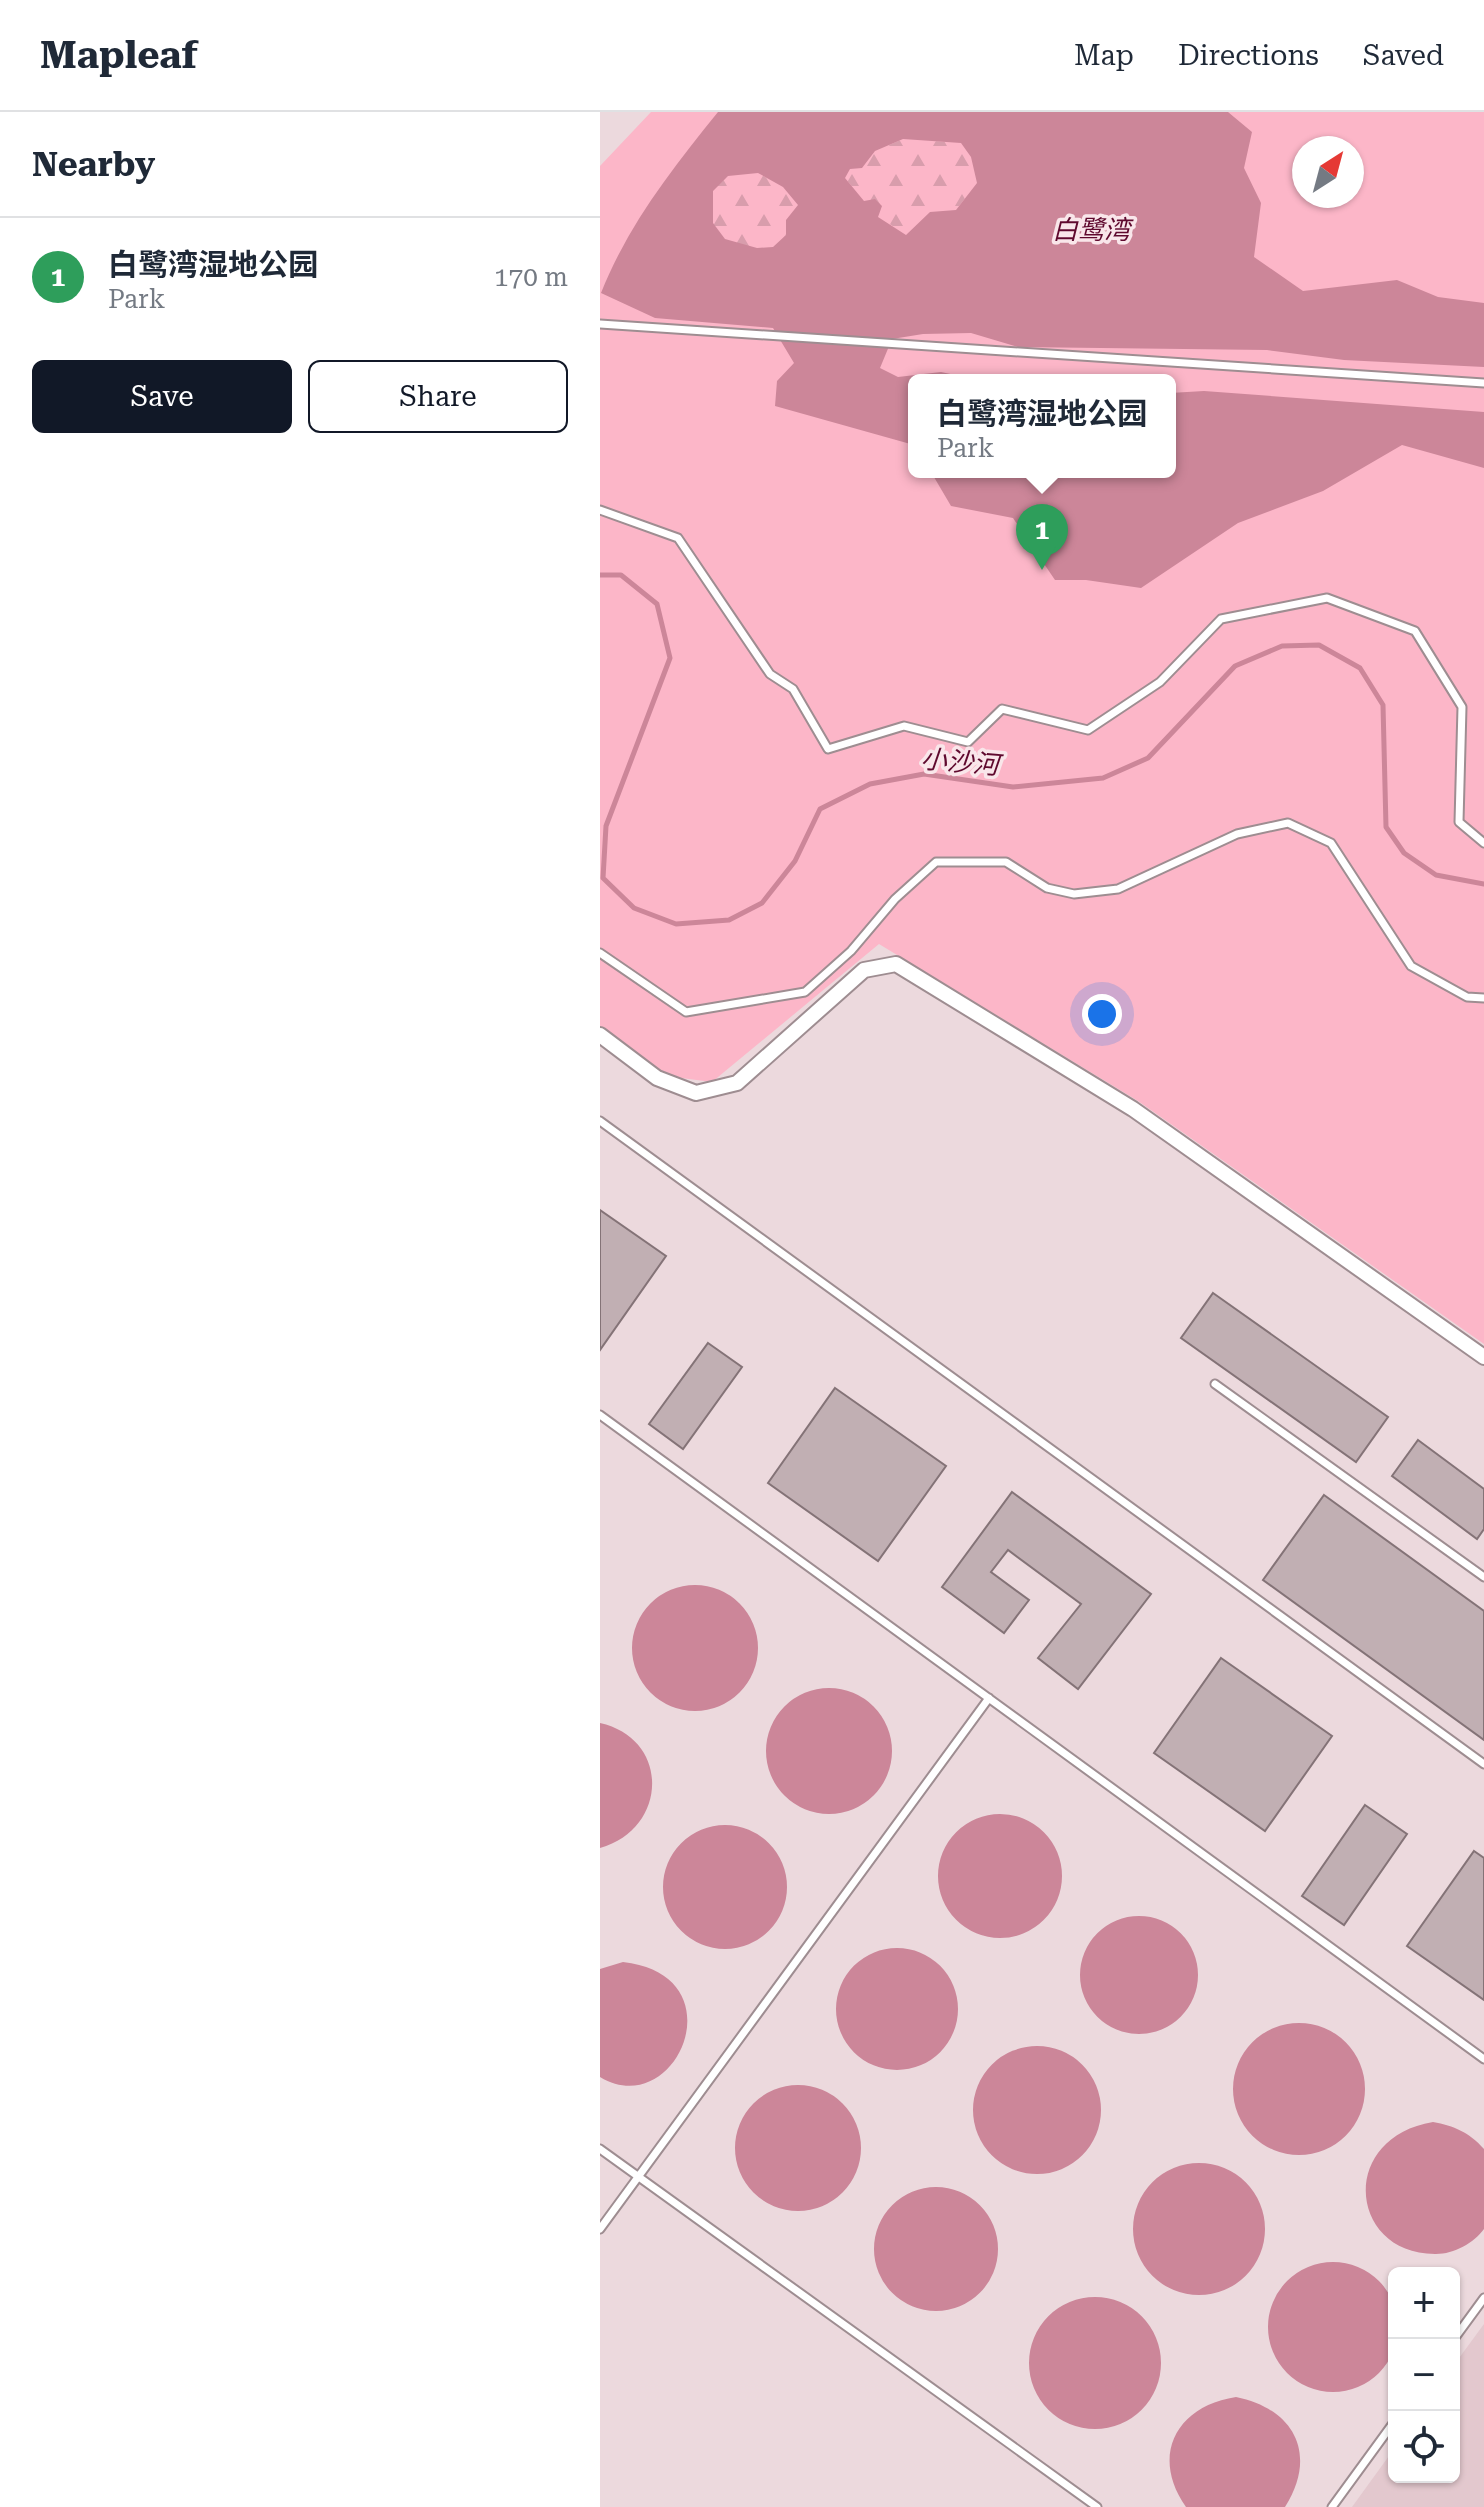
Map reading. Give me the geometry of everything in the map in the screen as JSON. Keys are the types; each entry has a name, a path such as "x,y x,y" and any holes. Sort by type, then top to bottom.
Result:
{"street":[{"path":"600,1035 657,1078 696,1093 709,1090 737,1083 864,970 896,964 1133,1109 1484,1357"}],"lane":[{"path":"600,324 1484,383"},
{"path":"600,510 678,538 770,674 793,689 828,749 904,726 968,742 1002,709 1088,730 1160,682 1221,619 1327,598 1415,631 1462,707 1459,822 1484,843"},
{"path":"600,953 686,1012 805,992 851,951 895,899 936,862 1006,862 1047,888 1074,894 1104,891 1118,889 1237,834 1288,823 1331,843 1411,966 1467,997 1484,998"},
{"path":"600,1121 1484,1764"},
{"path":"1215,1384 1484,1577"},
{"path":"600,1415 1484,2059"},
{"path":"600,2229 989,1698"},
{"path":"600,2149 1097,2507"},
{"path":"1460,2331 1484,2298"},
{"path":"1332,2507 1388,2430"}],"shaded area":[{"path":"1484,2324 1484,2507 1352,2507 1388,2457 1388,2483 1460,2483 1460,2357"}],"green space":[{"path":"651,112 1484,112 1484,1344 1138,1101 879,944 712,1082 666,1076 600,1026 600,166"},
{"path":"903,139 961,143 971,157 977,183 956,210 930,212 906,235 878,216 882,205 864,201 845,178 850,169 862,168 875,151"},
{"path":"758,173 783,187 799,206 782,240 765,249 747,247 730,240 717,229 712,216 712,191 728,176"}],"water":[{"name":"白鹭湾","path":"718,112 1228,112 1252,132 1244,168 1261,203 1254,257 1303,291 1397,280 1438,297 1484,303 1484,367 1344,360 1267,350 1018,347 971,333 923,334 892,339 880,368 898,377 908,376 908,443 775,406 777,381 794,363 773,328 655,318 601,293 624,244 668,176","holes":["903,139 961,143 971,157 977,183 956,210 930,212 906,235 878,217 882,206 875,199 864,201 845,178 850,169 862,168 875,151","758,173 783,187 798,205 786,220 786,235 773,247 757,248 725,239 713,223 713,191 728,176"]},
{"path":"1204,391 1484,412 1484,468 1402,445 1323,491 1238,523 1141,588 1086,580 1055,580 1013,518 951,506 935,478 1176,478 1176,393"},
{"path":"695,1585 719,1590 739,1604 753,1624 758,1648 753,1672 739,1692 719,1706 695,1711 671,1706 651,1692 637,1672 632,1648 637,1624 651,1604 671,1590"},
{"path":"829,1688 853,1693 873,1707 887,1727 892,1751 887,1775 873,1795 853,1809 829,1814 805,1809 785,1795 771,1775 766,1751 771,1727 785,1707 805,1693"},
{"path":"600,1723 623,1732 640,1747 649,1765 652,1784 649,1804 639,1823 622,1838 600,1848"},
{"path":"1000,1814 1024,1818 1044,1832 1058,1852 1062,1876 1058,1900 1044,1920 1024,1934 1000,1938 976,1934 956,1920 942,1900 938,1876 942,1852 956,1832 976,1818"},
{"path":"725,1825 749,1830 769,1843 782,1863 787,1887 782,1911 769,1931 749,1944 725,1949 701,1944 681,1931 668,1911 663,1887 668,1863 681,1843 701,1830"},
{"path":"1139,1916 1162,1920 1181,1933 1194,1952 1198,1975 1194,1998 1181,2017 1162,2030 1139,2034 1116,2030 1097,2017 1084,1998 1080,1975 1084,1952 1097,1933 1116,1920"},
{"path":"897,1948 920,1953 940,1966 953,1986 958,2009 953,2032 940,2052 920,2065 897,2070 874,2065 854,2052 841,2032 836,2009 841,1986 854,1966 874,1953"},
{"path":"623,1962 659,1973 679,1992 687,2016 684,2042 672,2064 652,2080 628,2086 600,2077 600,1969"},
{"path":"1299,2023 1336,2034 1354,2052 1365,2089 1354,2126 1336,2144 1299,2155 1262,2144 1244,2126 1233,2089 1244,2052 1262,2034"},
{"path":"1037,2046 1061,2051 1082,2065 1096,2086 1101,2110 1096,2134 1082,2155 1061,2169 1037,2174 1013,2169 992,2155 978,2134 973,2110 978,2086 992,2065 1013,2051"},
{"path":"798,2085 822,2090 843,2103 856,2124 861,2148 856,2172 843,2193 822,2206 798,2211 774,2206 753,2193 740,2172 735,2148 740,2124 753,2103 774,2090"},
{"path":"1433,2122 1461,2131 1484,2149 1484,2229 1463,2247 1436,2254 1407,2249 1385,2236 1372,2217 1366,2194 1369,2171 1381,2150 1402,2132"},
{"path":"1199,2163 1224,2168 1245,2183 1260,2204 1265,2229 1260,2254 1245,2275 1224,2290 1199,2295 1174,2290 1153,2275 1138,2254 1133,2229 1138,2204 1153,2183 1174,2168"},
{"path":"936,2187 960,2191 980,2205 994,2225 998,2249 994,2273 980,2293 960,2307 936,2311 912,2307 892,2293 878,2273 874,2249 878,2225 892,2205 912,2191"},
{"path":"1320,2263 1346,2263 1369,2273 1387,2291 1388,2361 1369,2381 1346,2391 1320,2391 1297,2381 1279,2363 1269,2340 1269,2314 1279,2291 1297,2273"},
{"path":"1095,2297 1120,2302 1141,2317 1156,2338 1161,2363 1156,2388 1141,2409 1120,2424 1095,2429 1070,2424 1049,2409 1034,2388 1029,2363 1034,2338 1049,2317 1070,2302"},
{"path":"1236,2397 1256,2403 1286,2423 1300,2453 1300,2470 1295,2488 1285,2507 1186,2507 1175,2488 1170,2470 1170,2452 1175,2436 1184,2422 1198,2411 1215,2402"}],"building":[{"path":"600,1210 666,1256 600,1350"},
{"path":"1213,1293 1388,1417 1356,1462 1181,1338"},
{"path":"708,1343 742,1367 683,1449 649,1424"},
{"path":"835,1388 946,1466 878,1561 768,1483"},
{"path":"1418,1440 1484,1489 1484,1529 1477,1539 1392,1476"},
{"path":"1012,1492 1151,1594 1078,1689 1038,1658 1081,1604 1008,1550 991,1572 1029,1600 1004,1633 942,1587"},
{"path":"1324,1495 1484,1611 1484,1740 1263,1580"},
{"path":"1221,1658 1332,1736 1265,1831 1154,1753"},
{"path":"1365,1805 1407,1834 1344,1925 1302,1896"},
{"path":"1474,1851 1484,1858 1484,2000 1407,1946"}],"waterway":[{"name":"小沙河","path":"600,575 621,575 657,604 670,658 606,826 603,878 634,908 676,924 729,920 762,903 795,861 820,809 870,784 924,774 1013,787 1103,778 1148,758 1235,666 1282,646 1319,645 1360,668 1383,705 1386,827 1404,853 1436,875 1484,884"}],"place":[{"name":"白鹭湾湿地公园","path":"1042,570"}]}
